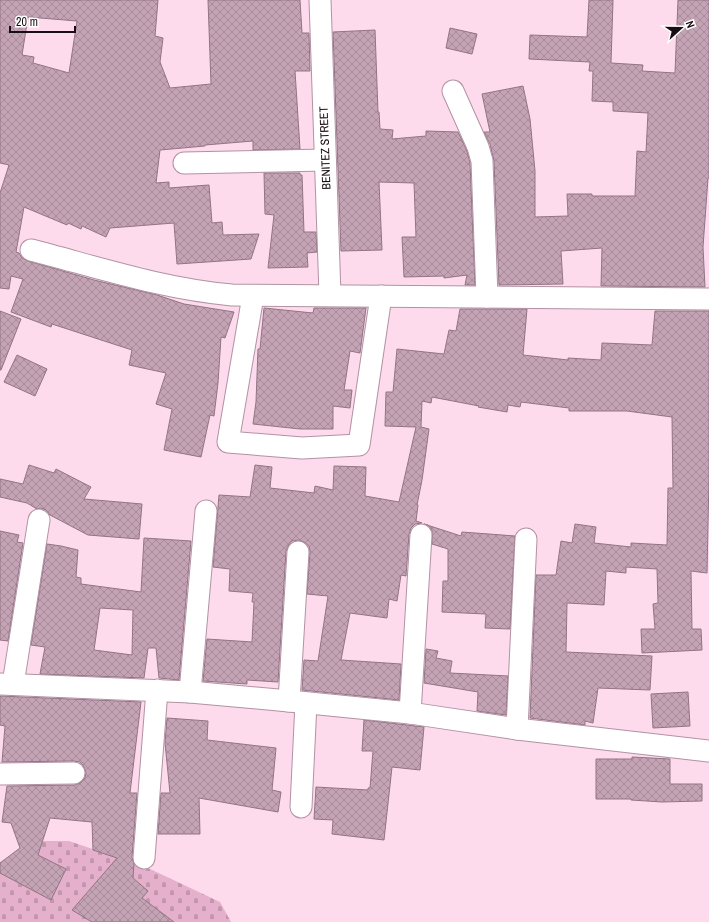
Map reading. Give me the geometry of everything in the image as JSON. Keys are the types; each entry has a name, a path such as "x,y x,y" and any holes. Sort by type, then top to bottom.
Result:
{"street":[{"name":"BENITEZ STREET","path":"320,0 330,295"},
{"path":"453,91 478,147 482,162 487,297"},
{"path":"184,163 325,160"},
{"path":"31,250 173,287 212,293 253,296 330,295 709,299"},
{"path":"253,296 228,442 302,448 359,445 381,296"},
{"path":"190,692 206,511"},
{"path":"39,520 6,684 190,692 298,702 410,713 517,729 709,751"},
{"path":"410,713 421,535"},
{"path":"517,729 526,539"},
{"path":"298,552 298,702 301,807"},
{"path":"144,858 157,690"},
{"path":"0,774 74,773"}],"green space":[{"path":"34,841 69,841 148,868 220,902 231,922 0,922 0,865 18,850"}],"building":[{"path":"0,0 158,0 155,36 163,38 160,62 170,88 211,84 208,0 300,0 302,33 309,33 310,71 295,71 300,149 253,150 253,141 160,150 156,183 169,182 169,188 209,185 212,223 222,222 223,235 259,234 251,259 177,264 174,223 110,228 106,237 82,226 81,229 68,223 67,225 24,207 16,252 28,261 94,280 157,295 184,304 234,312 225,338 221,337 214,416 210,415 201,457 164,450 172,409 156,404 166,373 129,365 132,350 52,324 51,327 11,312 23,279 11,276 9,289 0,288 0,193 9,165 0,163","holes":["28,17 77,21 69,73 33,63 34,57 22,55"]},
{"path":"589,0 613,0 611,63 643,65 642,71 675,73 678,0 709,0 709,178 703,247 705,287 601,286 602,248 561,251 563,284 499,285 494,161 490,144 484,132 490,132 482,94 523,86 530,119 535,171 535,217 568,216 567,194 592,194 592,196 635,196 637,151 646,152 648,113 613,111 613,102 592,101 593,71 589,71 590,62 529,59 530,35 587,37"},
{"path":"450,28 477,34 472,54 446,48"},
{"path":"375,30 380,129 393,130 392,139 426,136 426,131 458,132 467,151 470,163 475,285 465,285 467,275 444,278 444,276 404,277 402,237 416,237 414,183 379,182 382,250 341,251 333,32"},
{"path":"264,173 300,173 300,175 302,175 304,232 316,232 317,252 307,253 308,267 268,268 274,215 265,214"},
{"path":"264,308 313,313 314,308 366,308 360,353 350,351 344,390 352,390 350,408 333,406 333,429 300,429 253,424 256,402 258,349 260,349"},
{"path":"460,309 527,309 523,355 568,360 568,358 601,360 602,343 652,345 655,311 709,311 709,478 707,573 691,571 692,629 701,629 702,650 642,653 641,629 655,629 653,604 658,603 657,569 626,567 626,573 606,571 604,605 567,603 566,652 652,656 650,690 598,688 593,723 585,721 585,725 530,718 536,575 556,575 561,541 572,543 575,524 596,527 594,543 631,547 631,543 667,545 668,488 673,488 672,417 627,411 569,411 569,408 521,402 520,407 508,405 507,412 432,397 431,403 422,401 421,427 429,429 417,505 416,521 422,523 415,524 411,528 409,534 406,576 401,575 397,601 389,599 387,618 350,613 341,660 401,664 399,700 302,690 304,660 318,661 328,596 307,594 310,552 309,546 299,540 292,541 286,551 278,682 247,680 247,684 203,681 207,639 252,642 253,593 229,591 230,569 213,567 219,495 250,497 255,465 272,467 270,488 314,493 315,486 333,490 334,466 366,467 365,496 399,502 416,427 385,426 386,392 393,392 397,349 444,354 449,330 456,331"},
{"path":"0,311 21,319 1,370 0,370"},
{"path":"17,355 47,369 35,396 4,382"},
{"path":"29,465 54,473 56,469 91,487 84,499 142,504 139,539 88,535 50,515 46,510 41,508 37,509 27,503 0,497 0,479 23,484"},
{"path":"428,525 461,536 462,532 515,536 510,629 485,628 486,614 442,612 443,581 448,581 448,549 432,544 432,530"},
{"path":"0,531 19,535 17,542 23,543 8,641 0,640"},
{"path":"144,538 191,541 179,680 159,678 156,648 148,648 144,678 40,674 45,647 31,645 47,544 78,550 76,577 81,578 81,584 141,592","holes":["100,608 133,610 132,655 94,650"]},
{"path":"426,649 438,651 436,658 452,661 450,673 508,676 506,715 477,711 478,692 424,683"},
{"path":"688,692 690,726 653,728 651,694"},
{"path":"0,696 141,702 130,793 137,793 132,857 134,864 133,878 148,891 142,898 174,922 92,922 72,910 117,858 93,850 92,822 50,818 38,855 66,869 51,900 0,873 0,863 20,848 11,823 2,822 7,786 75,785 80,783 85,778 86,773 80,762 74,761 2,762 5,726 0,725"},
{"path":"167,718 208,721 207,740 276,748 272,790 281,792 278,812 199,798 200,834 158,834 161,793 170,793 165,743"},
{"path":"364,720 424,727 420,770 392,767 384,840 332,834 333,820 314,819 316,787 368,790 368,788 370,788 373,751 362,751"},
{"path":"632,757 670,759 670,784 702,784 702,801 662,802 631,799 596,799 596,759 632,759"}]}
